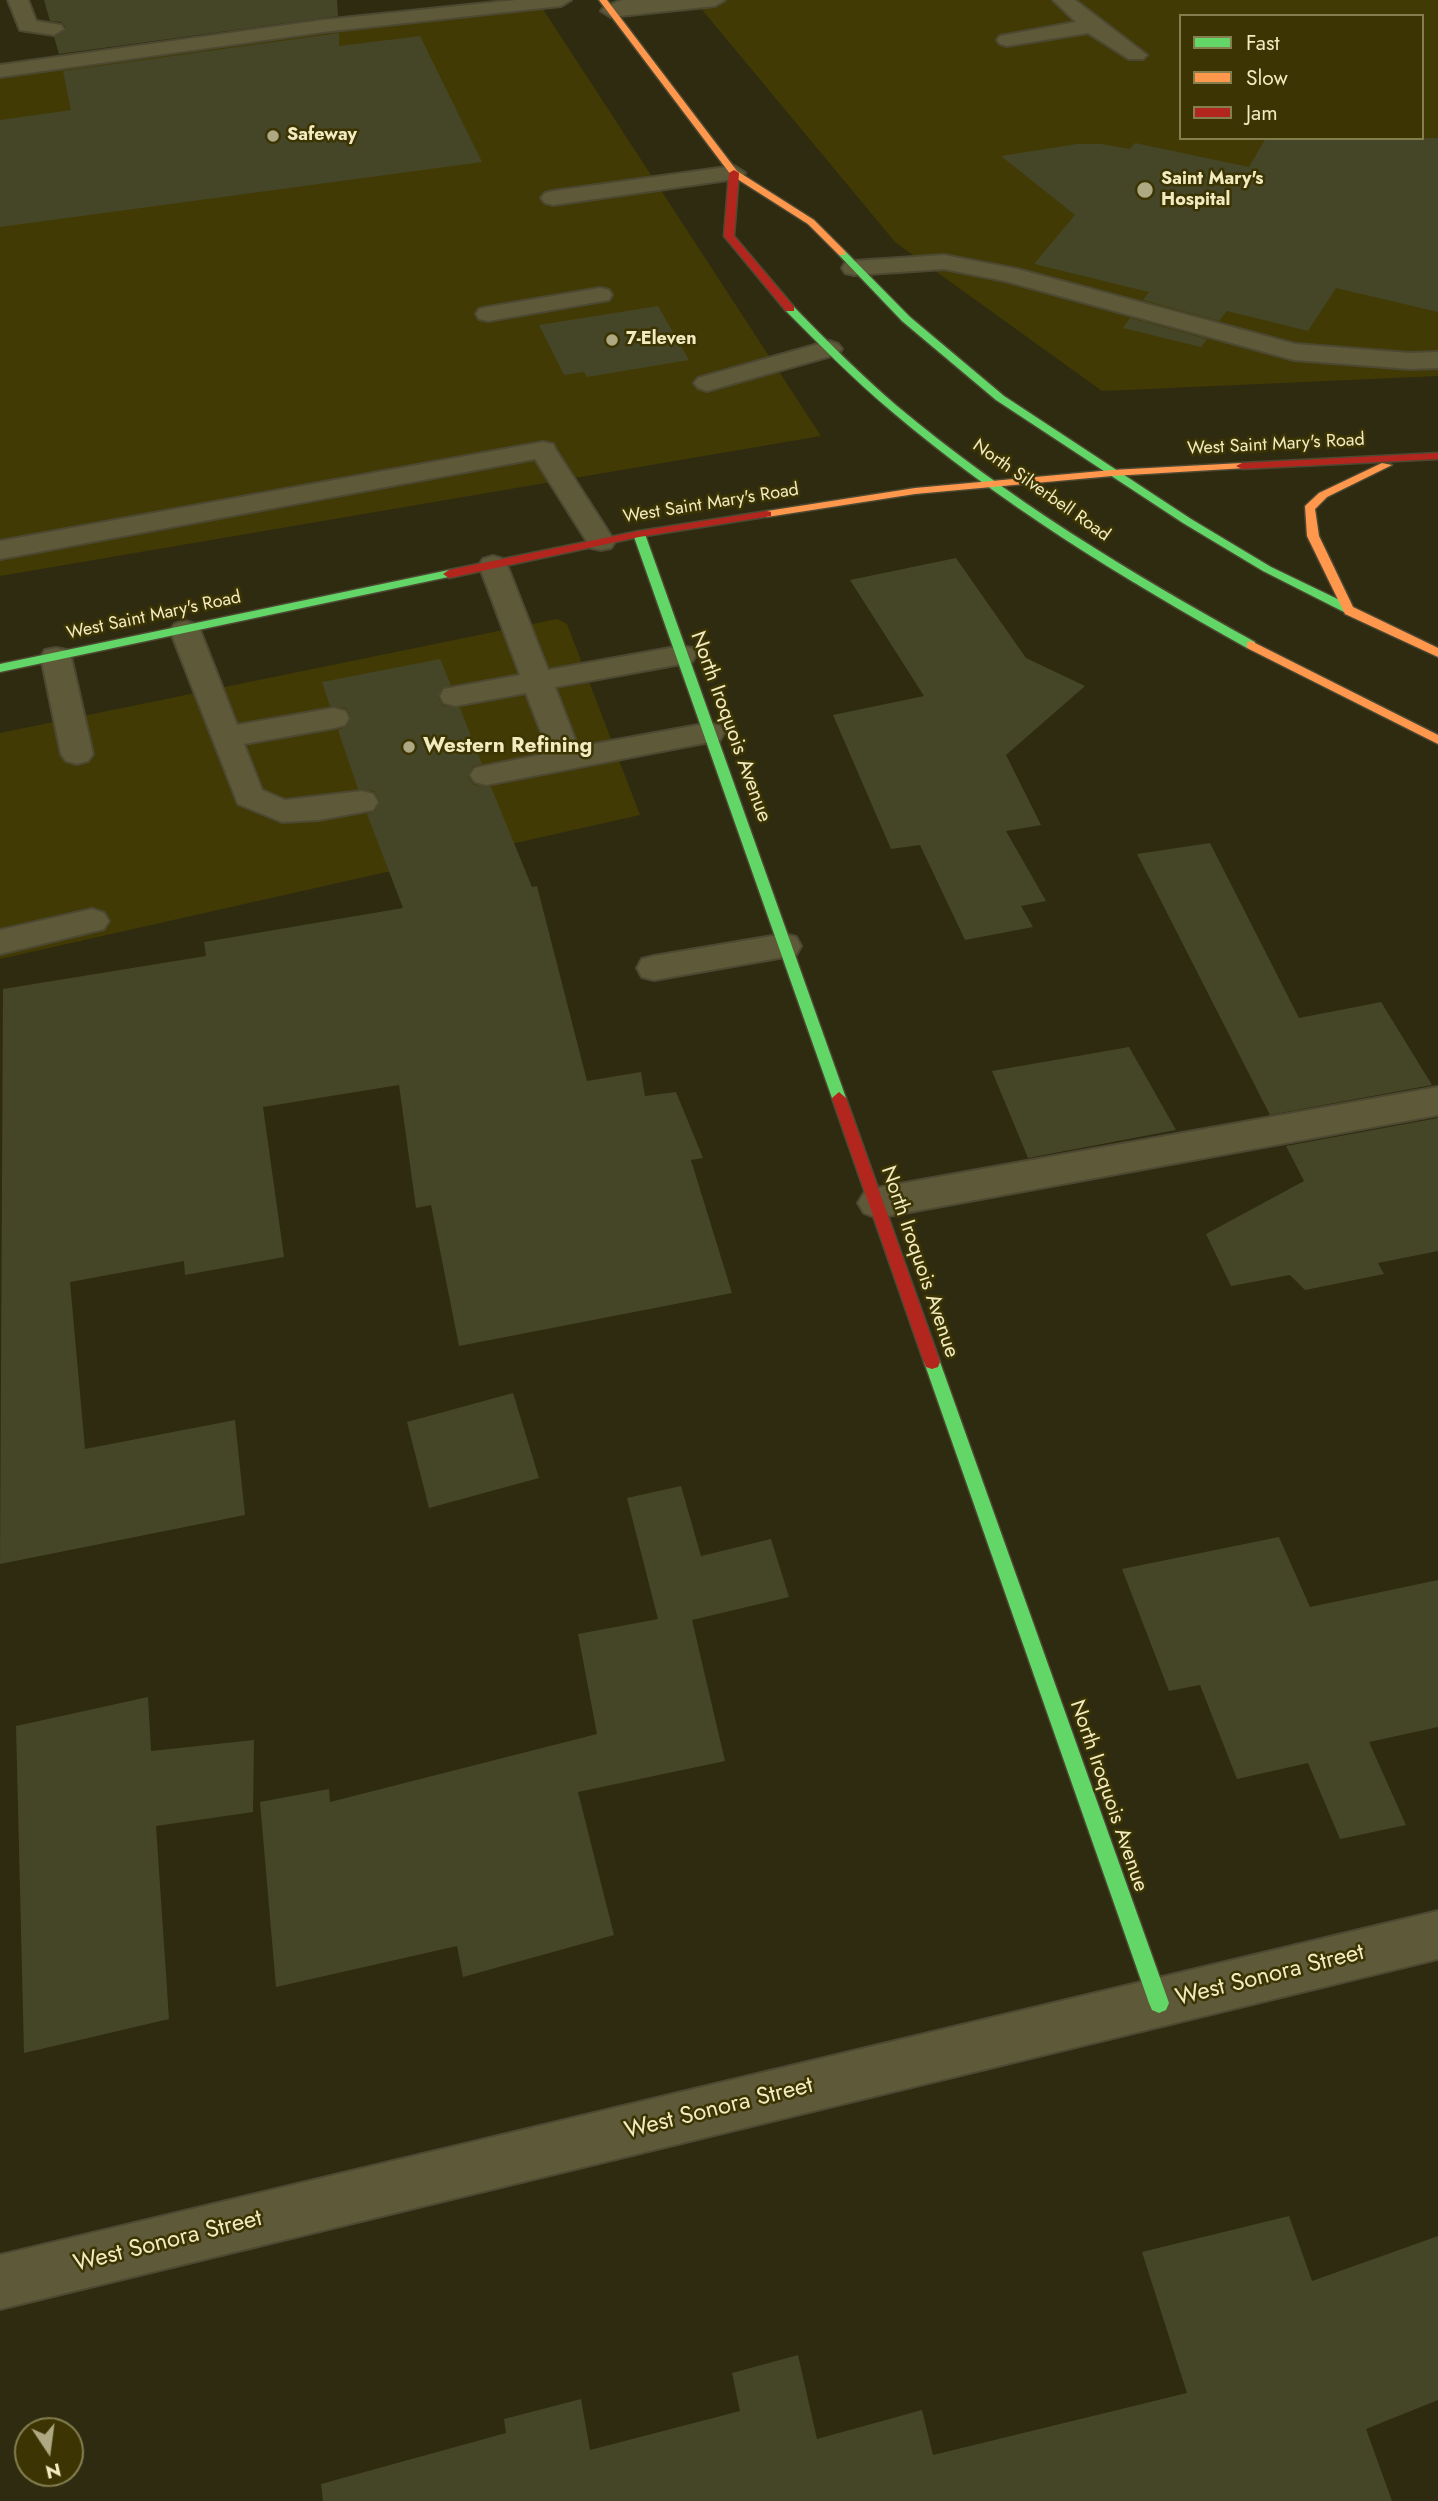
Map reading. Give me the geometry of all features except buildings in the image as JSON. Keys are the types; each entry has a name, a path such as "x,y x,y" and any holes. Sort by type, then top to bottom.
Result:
{"main road":[{"path":"607,5 734,173 811,222 906,319 1000,398 1267,569 1438,653"},
{"name":"North Silverbell Road","path":"734,173 729,236 760,280 892,406 991,483 1088,550 1239,641 1438,740"},
{"name":"West Saint Mary's Road","path":"0,668 639,534 915,491 1112,472 1438,456"},
{"path":"1349,611 1313,536 1309,508 1323,495 1401,457"},
{"name":"North Iroquois Avenue","path":"639,534 1159,2003"}],"street":[{"path":"19,0 27,26 54,29"},
{"path":"0,71 323,26 473,12 561,0"},
{"path":"607,5 641,0"},
{"path":"607,5 715,0"},
{"path":"1063,0 1092,26 1136,55"},
{"path":"1007,40 1092,26"},
{"path":"553,198 734,173"},
{"path":"854,268 944,262 1008,274 1294,352 1410,362 1438,360"},
{"path":"488,314 600,295"},
{"path":"707,383 830,349"},
{"path":"0,550 543,450 601,542"},
{"path":"493,565 567,760"},
{"path":"185,629 249,797 282,811 319,809 362,802"},
{"path":"455,696 681,655"},
{"path":"55,657 76,754"},
{"path":"226,737 334,718"},
{"path":"486,775 709,733"},
{"path":"0,942 92,920"},
{"path":"654,968 784,946"},
{"path":"877,1203 1438,1101"},
{"name":"West Sonora Street","path":"0,2282 1438,1935"}],"shaded area":[{"path":"537,0 821,436 0,576 0,63"},
{"name":"Saint Mary's Hospital","path":"694,0 1438,0 1438,376 1102,391 895,242"},
{"path":"557,619 567,624 640,815 0,959 0,733"}],"traffic: fast":[{"path":"842,253 906,319 1000,398 1187,521 1267,569 1348,609"},
{"path":"790,309 840,360 949,453 1067,536 1251,645"},
{"path":"639,534 839,1098"},
{"path":"0,668 449,574"},
{"path":"932,1362 1159,2003"}],"traffic: slow":[{"path":"603,0 734,173 811,222 842,253"},
{"path":"1349,611 1313,536 1309,508 1323,495 1386,465"},
{"path":"767,514 915,491 1112,473 1242,466"},
{"path":"1348,609 1438,653"},
{"path":"1251,645 1438,740"}],"traffic: jam":[{"path":"734,173 729,236 790,309"},
{"path":"1242,466 1438,456"},
{"path":"449,574 639,534 767,514"},
{"path":"839,1098 932,1362"}],"place":[{"name":"Safeway","path":"273,136"},
{"name":"Saint Mary's Hospital","path":"1145,190"},
{"name":"7-Eleven","path":"612,340"},
{"name":"Western Refining","path":"409,747"}]}
